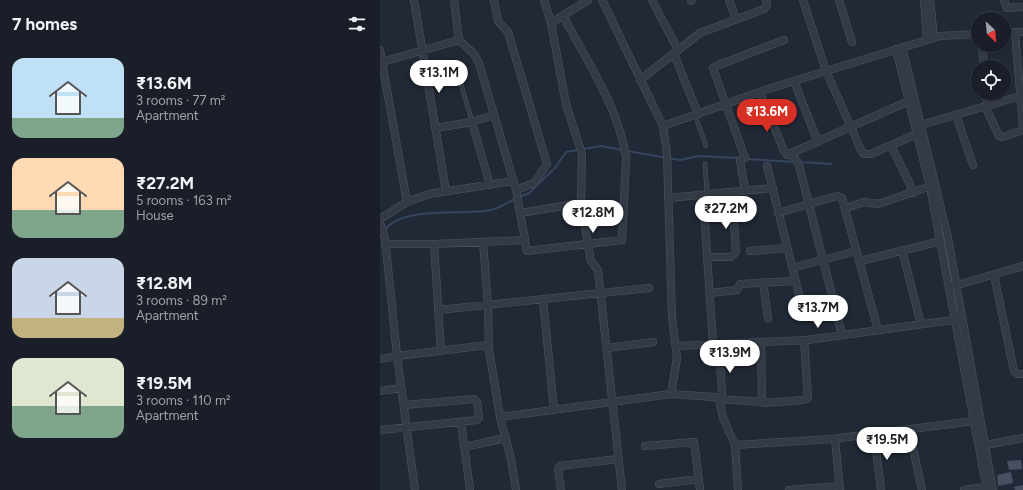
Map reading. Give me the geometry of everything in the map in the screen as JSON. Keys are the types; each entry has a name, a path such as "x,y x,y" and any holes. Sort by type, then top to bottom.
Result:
{"street":[{"path":"414,0 421,50 446,191"},
{"path":"454,0 459,40 474,54 479,63 516,191 527,251 622,240 626,157 625,149 615,114 563,16"},
{"path":"494,0 498,19 508,32 547,164 534,183 516,191"},
{"path":"544,0 551,23 566,104 582,154 581,203 591,261 598,270 622,490"},
{"path":"551,23 588,0"},
{"path":"602,0 663,126 667,154 672,317 677,362 671,394"},
{"path":"652,0 676,52 696,114"},
{"path":"729,0 736,19"},
{"path":"640,80 700,33 764,9 767,5 766,0"},
{"path":"803,0 826,71 864,154 871,154 956,114 1020,96"},
{"path":"838,0 852,42"},
{"path":"924,0 930,39"},
{"path":"930,0 930,39"},
{"path":"1004,0 1007,8 1023,7"},
{"path":"1011,32 1023,32"},
{"path":"1015,32 1023,127"},
{"path":"663,126 760,92 899,48 930,39 971,35"},
{"path":"382,62 459,40"},
{"path":"745,191 742,159 714,67 784,40"},
{"path":"899,48 909,101 920,130"},
{"path":"899,48 933,186 959,319 988,489 964,490"},
{"path":"380,50 407,202"},
{"path":"794,81 818,142"},
{"path":"760,92 784,151 787,155 795,158 799,166 842,335"},
{"path":"986,100 986,106 999,136 1003,137 1023,130"},
{"path":"787,155 851,128 909,101"},
{"path":"956,114 973,165"},
{"path":"435,128 472,122 494,115"},
{"path":"472,122 490,185"},
{"path":"891,145 914,193"},
{"path":"767,166 804,314"},
{"path":"380,220 407,202 446,191 513,181"},
{"path":"846,208 864,202 878,204 933,186"},
{"path":"933,186 941,241 953,286"},
{"path":"668,198 773,188"},
{"path":"707,257 731,257 736,252 732,192"},
{"path":"705,194 710,293 722,393 719,399 723,418 735,445 738,490"},
{"path":"778,212 837,196 842,198 846,208 878,330"},
{"path":"519,209 581,203"},
{"path":"381,225 385,241 397,356 415,490"},
{"path":"385,241 434,244 525,240"},
{"path":"860,261 941,241"},
{"path":"483,242 488,305 488,346 500,417 506,438 516,490"},
{"path":"434,244 441,352"},
{"path":"750,251 787,248"},
{"path":"902,250 921,324"},
{"path":"792,268 857,251"},
{"path":"953,286 1023,266"},
{"path":"994,275 1014,371 1017,374 1023,374"},
{"path":"710,293 737,290 739,284 795,281"},
{"path":"763,282 768,319"},
{"path":"438,310 649,288"},
{"path":"543,300 554,409"},
{"path":"676,346 804,340 959,319"},
{"path":"959,319 974,421 981,446"},
{"path":"500,417 671,394 763,402 804,400 808,398 804,340"},
{"path":"607,348 653,342"},
{"path":"761,342 763,402"},
{"path":"380,359 488,346"},
{"path":"380,391 401,388"},
{"path":"380,430 478,420 476,400 404,405"},
{"path":"735,445 835,439 974,421"},
{"path":"461,422 470,490"},
{"path":"909,429 922,490"},
{"path":"874,434 881,490"},
{"path":"464,447 506,438"},
{"path":"981,446 1023,438"},
{"path":"789,490 840,488 835,439"},
{"path":"645,446 694,442 700,490"},
{"path":"561,490 558,470 560,466 618,460"},
{"path":"659,484 699,479"}],"lane":[{"path":"460,80 472,122"},
{"path":"696,114 706,146"},
{"path":"705,164 705,194"}],"building":[{"path":"1021,460 1022,469 1009,470 1007,461"},
{"path":"1011,472 1013,483 998,486 997,475"},
{"path":"1023,485 1023,490 1015,490 1014,487"}],"waterway":[{"path":"519,197 529,193 555,168 566,152 601,146 623,150"},
{"path":"627,151 680,160 699,156 739,158"},
{"path":"746,159 795,162"},
{"path":"800,162 831,164"},
{"path":"384,231 392,223 404,218 433,213 478,212 490,210 500,207 515,199"}]}
